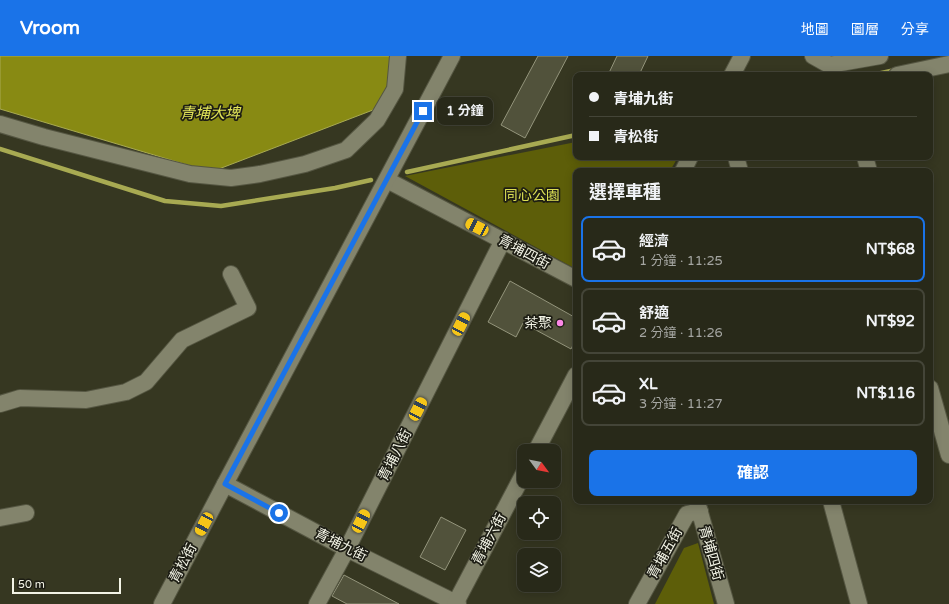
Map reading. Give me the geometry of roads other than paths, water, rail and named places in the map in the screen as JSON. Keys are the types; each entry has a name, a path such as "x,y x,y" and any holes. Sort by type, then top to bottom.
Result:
{"street":[{"path":"0,124 52,139 190,174 231,178 260,174 305,164 346,150 377,120 394,90 398,56"},
{"name":"青松街","path":"162,604 452,56"},
{"path":"734,72 742,56"},
{"path":"812,56 833,70 880,56"},
{"path":"911,72 949,64"},
{"name":"青埔四街","path":"387,180 573,277"},
{"name":"青埔八街","path":"317,604 347,549 503,240"},
{"path":"0,404 20,398 86,400 126,392 146,382 182,340 248,308 231,274"},
{"path":"540,444 573,381"},
{"path":"933,399 949,455"},
{"name":"青埔九街","path":"225,484 347,549 456,604"},
{"name":"青埔六街","path":"456,604 517,486"},
{"path":"832,504 859,604"},
{"name":"青埔四街","path":"698,506 726,604"},
{"name":"青埔五街","path":"637,604 687,514 698,506"},
{"path":"0,518 26,513"}],"water":[{"name":"青埔大埤","path":"0,56 392,56 386,105 211,172 0,109"}],"waterway":[{"path":"886,72 895,70"},
{"path":"407,172 573,136"},
{"path":"0,149 165,201 221,206 335,188 371,180"}],"place":[{"name":"茶聚","path":"560,323"}],"park label":[{"name":"同心公園","path":"532,195"}]}
